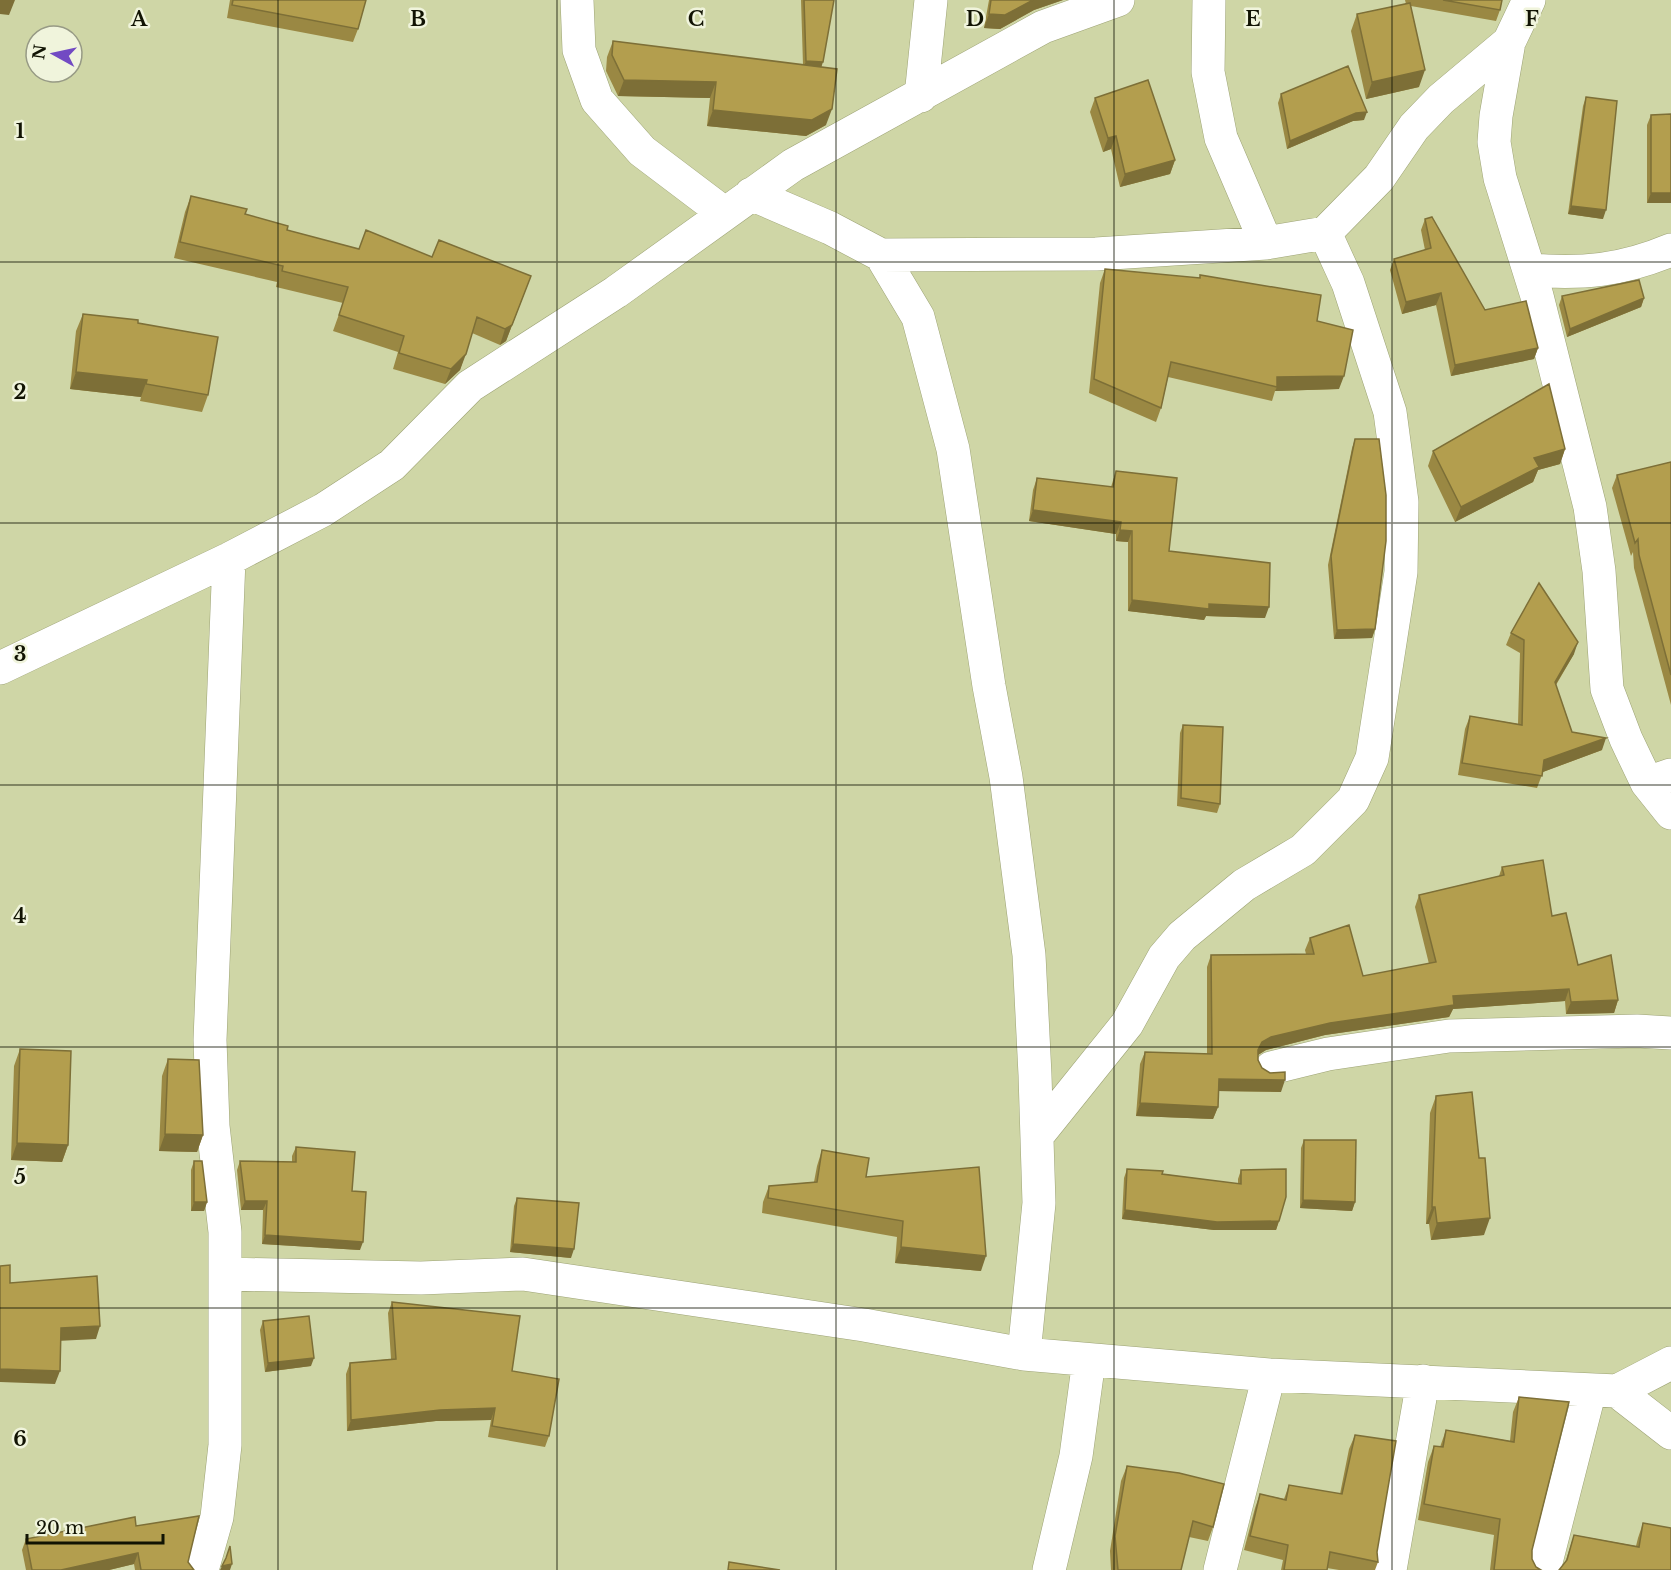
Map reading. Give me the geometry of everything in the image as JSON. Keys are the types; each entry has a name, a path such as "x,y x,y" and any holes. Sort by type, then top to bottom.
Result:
{"street":[{"path":"577,0 579,50 597,100 642,151 724,213"},
{"path":"921,96 931,0"},
{"path":"0,668 229,559 323,510 392,465 470,386 616,292 793,165 1043,27 1118,0"},
{"path":"1209,0 1208,72 1221,138 1266,243"},
{"path":"1528,0 1509,42 1496,116 1494,142 1500,178 1529,270 1590,507 1599,571 1607,689 1626,739 1659,779 1671,813"},
{"path":"751,194 830,228 880,255 1096,254 1266,243 1325,232 1378,178 1414,127 1442,99 1509,42"},
{"path":"1037,1136 1127,1024 1164,957 1182,936 1244,885 1303,850 1353,800 1372,758 1401,572 1402,502 1390,412 1348,283 1325,232"},
{"path":"1529,270 1565,273 1604,271 1642,262 1671,250"},
{"path":"880,255 918,317 953,449 989,686 1006,777 1029,955 1037,1136 1038,1203 1024,1354"},
{"path":"202,1570 217,1517 225,1445 225,1232 213,1126 210,1040 223,772 229,559"},
{"path":"1271,1068 1328,1054 1449,1036 1637,1031 1671,1033"},
{"path":"225,1274 421,1278 523,1274 864,1325 1024,1354 1269,1375 1603,1390 1671,1363"},
{"path":"1049,1570 1076,1456 1089,1360"},
{"path":"1220,1570 1269,1375"},
{"path":"1390,1570 1423,1381"},
{"path":"1603,1390 1671,1433"},
{"path":"1544,1570 1603,1390"}],"building":[{"path":"233,0 366,0 358,29 232,5"},
{"path":"804,0 834,0 823,62 806,61"},
{"path":"991,0 1033,0 1005,15 989,14"},
{"path":"1443,0 1502,0 1500,10"},
{"path":"1410,3 1425,70 1372,82 1357,14"},
{"path":"613,41 837,69 832,109 812,120 713,110 716,82 624,80 612,55"},
{"path":"1348,66 1367,112 1356,113 1290,141 1281,94"},
{"path":"1148,80 1175,160 1125,174 1116,136 1108,138 1095,98"},
{"path":"1586,97 1617,101 1606,210 1571,206"},
{"path":"1671,114 1671,193 1651,193 1651,115"},
{"path":"191,196 247,209 245,214 288,226 287,230 359,249 366,230 432,257 439,240 531,276 512,325 505,329 477,317 466,354 451,369 399,353 404,336 339,315 348,287 282,271 283,266 180,242"},
{"path":"1432,217 1485,310 1526,301 1538,348 1455,365 1441,293 1406,302 1394,259 1431,248 1425,219"},
{"path":"1105,269 1200,278 1200,275 1321,295 1317,321 1353,330 1344,376 1277,377 1277,387 1171,362 1161,408 1094,379"},
{"path":"1639,280 1644,298 1570,329 1562,296"},
{"path":"83,314 138,320 138,323 218,337 208,395 146,384 147,380 76,372"},
{"path":"1549,384 1565,449 1534,458 1539,467 1461,507 1433,451"},
{"path":"1355,439 1379,439 1386,495 1386,541 1375,629 1337,630 1331,556"},
{"path":"1671,462 1671,675 1639,555 1638,539 1635,543 1617,475"},
{"path":"1116,471 1177,478 1169,551 1270,563 1269,607 1209,604 1209,609 1132,600 1132,531 1120,530 1121,522 1033,510 1037,478 1113,487"},
{"path":"1539,583 1578,642 1555,682 1572,732 1606,738 1544,760 1542,776 1462,763 1470,716 1522,725 1524,640 1511,633"},
{"path":"1183,725 1223,727 1220,804 1181,798"},
{"path":"1543,860 1552,916 1566,913 1578,965 1611,955 1618,1000 1571,1002 1569,989 1453,996 1454,1005 1330,1023 1271,1037 1262,1042 1258,1050 1258,1060 1262,1068 1270,1073 1285,1072 1285,1080 1219,1079 1218,1107 1140,1103 1145,1052 1212,1054 1211,955 1314,954 1310,938 1349,925 1363,976 1436,962 1419,895 1504,875 1502,867"},
{"path":"20,1049 71,1051 68,1145 17,1143"},
{"path":"168,1059 199,1060 203,1135 165,1134"},
{"path":"1472,1092 1479,1158 1485,1158 1490,1218 1437,1223 1435,1207 1432,1207 1436,1096"},
{"path":"1304,1140 1356,1140 1355,1202 1303,1200"},
{"path":"296,1147 355,1152 352,1191 366,1192 363,1242 265,1235 267,1201 245,1201 240,1161 296,1162"},
{"path":"822,1150 869,1158 866,1177 979,1167 986,1256 901,1247 903,1221 768,1198 769,1186 817,1182"},
{"path":"194,1161 202,1161 207,1202 194,1202"},
{"path":"1127,1169 1163,1171 1162,1174 1241,1184 1241,1170 1286,1169 1286,1197 1279,1221 1217,1222 1125,1210"},
{"path":"517,1198 579,1203 574,1249 513,1244"},
{"path":"10,1265 10,1283 97,1276 100,1326 61,1328 60,1371 0,1369 0,1266"},
{"path":"392,1302 520,1316 512,1371 559,1379 549,1436 492,1426 495,1408 440,1410 351,1420 350,1363 396,1359"},
{"path":"309,1316 314,1358 268,1363 263,1321"},
{"path":"1519,1397 1569,1402 1532,1550 1532,1559 1536,1567 1541,1570 1494,1570 1500,1519 1424,1504 1434,1446 1443,1447 1446,1430 1514,1442"},
{"path":"1355,1435 1396,1441 1377,1552 1378,1562 1330,1552 1327,1570 1284,1570 1288,1545 1250,1536 1260,1494 1286,1500 1289,1485 1342,1494"},
{"path":"1127,1466 1179,1473 1224,1484 1213,1527 1193,1521 1181,1570 1118,1570 1115,1536"},
{"path":"199,1516 188,1562 194,1570 141,1570 138,1553 61,1570 32,1570 26,1539 135,1517 136,1526"},
{"path":"1643,1523 1671,1528 1671,1570 1559,1570 1567,1560 1574,1535 1639,1547"},
{"path":"230,1546 232,1564 222,1566 226,1558"},
{"path":"729,1562 780,1570 728,1570"}]}
